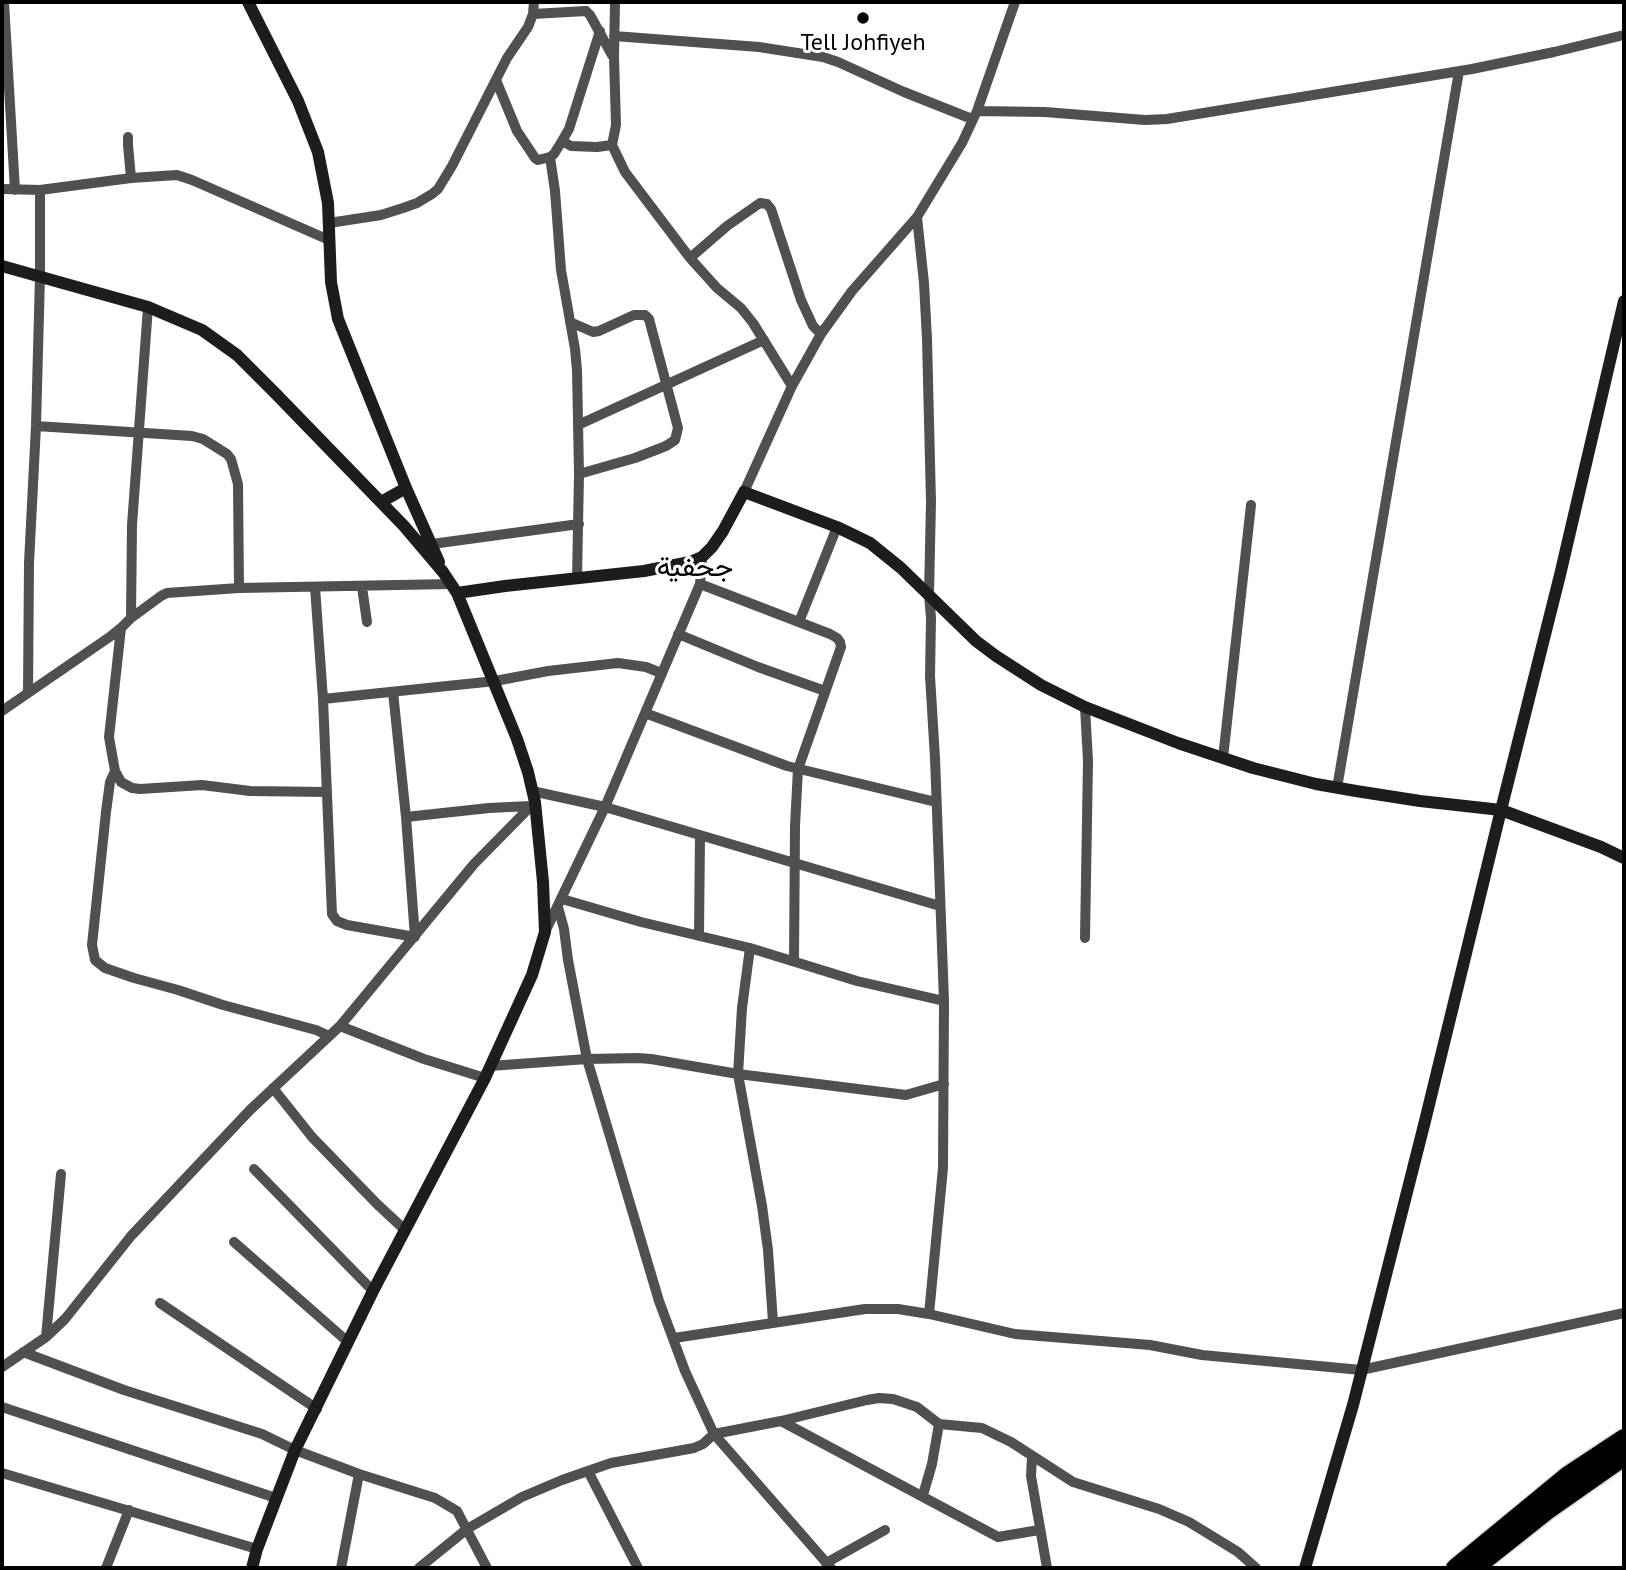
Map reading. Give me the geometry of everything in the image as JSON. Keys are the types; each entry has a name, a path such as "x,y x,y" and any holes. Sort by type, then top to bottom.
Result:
{"highway":[{"path":"1455,1568 1568,1475 1624,1438"},
{"path":"1475,1568 1547,1511 1624,1457"}],"street":[{"path":"4,2 6,103 15,190"},
{"path":"248,2 298,101 323,174 329,223 331,282 338,319 443,572"},
{"path":"329,223 381,215 417,203 438,189 507,58 528,27 534,2"},
{"path":"615,2 616,125 612,145 625,172 690,258 717,288 741,308 792,386"},
{"path":"2,711 167,593 239,588 505,586 677,565 702,557 723,531 744,492 792,386 821,334 852,291 917,217 962,143 975,115 1015,2"},
{"path":"533,14 586,11 614,57"},
{"path":"496,80 517,131 535,158 541,160 550,157 569,129 600,31"},
{"path":"614,36 759,47 823,57 904,92 975,115 1045,112 1145,120 1167,119 1459,71 1554,52 1624,34"},
{"path":"1337,788 1459,71"},
{"path":"128,137 131,178"},
{"path":"562,141 571,146 612,145"},
{"path":"550,157 561,270 575,348 579,474 577,579"},
{"path":"2,189 40,190 177,175 329,240"},
{"path":"29,692 29,563 36,426 40,190"},
{"path":"690,258 727,226 760,203 767,204 805,309 813,326 821,334"},
{"path":"917,217 927,339 931,502 930,676 944,1001 943,1168 929,1314"},
{"path":"2,266 148,307 202,330 237,355 382,502 443,572 454,588 517,739 532,800 545,932"},
{"path":"1305,1568 1353,1405 1426,1121 1500,810 1560,575 1624,301"},
{"path":"131,618 132,525 148,307"},
{"path":"570,322 599,331 634,315 645,316 649,320 678,428 675,440 666,446 579,474"},
{"path":"578,425 764,340"},
{"path":"36,426 192,436 203,439 227,454 238,484 239,588"},
{"path":"382,502 406,488"},
{"path":"744,492 837,527 870,543 929,594 976,641 1064,698 1178,743 1287,778 1420,801 1500,810 1624,858"},
{"path":"1223,758 1251,505"},
{"path":"432,544 579,524"},
{"path":"799,622 837,527"},
{"path":"252,1568 295,1450 373,1291 488,1072 531,975 545,932 605,807 700,584 702,557"},
{"path":"700,584 830,634 840,642 841,647 798,769 794,961"},
{"path":"316,587 331,906 334,918 347,925 415,937"},
{"path":"362,587 368,622"},
{"path":"121,628 109,737 115,771 121,782 140,789 207,785 250,791 326,792"},
{"path":"678,634 825,691"},
{"path":"323,699 495,681 548,671 618,663 646,667 662,673"},
{"path":"393,692 415,937"},
{"path":"1085,939 1088,761 1086,707"},
{"path":"645,713 798,769 936,802"},
{"path":"115,771 110,782 106,812 92,945 95,960 105,968 134,978 329,1036"},
{"path":"2,1367 46,1337 65,1319 115,1255 232,1128 340,1026 474,864 532,800"},
{"path":"406,817 489,808 532,800 605,807 940,906"},
{"path":"699,936 700,835"},
{"path":"560,903 750,948 857,981 944,1001"},
{"path":"560,903 587,1059 659,1301 685,1371 714,1434 829,1566 885,1530"},
{"path":"750,948 742,1008 738,1074 764,1217 774,1322"},
{"path":"340,1026 424,1059 488,1072 587,1059 651,1059 738,1074 906,1095 944,1084"},
{"path":"273,1088 312,1138 405,1230"},
{"path":"254,1170 373,1291"},
{"path":"46,1337 61,1174"},
{"path":"234,1242 348,1342"},
{"path":"160,1303 317,1409"},
{"path":"674,1338 865,1309 898,1309 1015,1334 1150,1345 1202,1355 1361,1370 1624,1313"},
{"path":"23,1352 124,1390 262,1434 295,1450 359,1474 435,1498 457,1511 487,1568"},
{"path":"419,1568 467,1529 522,1497 588,1471 622,1460 694,1448 714,1434 879,1398 894,1399 917,1407 939,1424 982,1428 1073,1482 1159,1509 1189,1522 1238,1552 1256,1568"},
{"path":"2,1407 276,1498"},
{"path":"780,1421 998,1536 1039,1530"},
{"path":"923,1495 939,1424"},
{"path":"1032,1457 1031,1476 1047,1568"},
{"path":"588,1471 638,1568"},
{"path":"2,1473 257,1549"},
{"path":"341,1568 359,1474"},
{"path":"106,1568 129,1510"}],"place":[{"name":"Tell Johfiyeh","path":"863,18"}],"district":[{"name":"جحفية","path":"695,568"}]}
